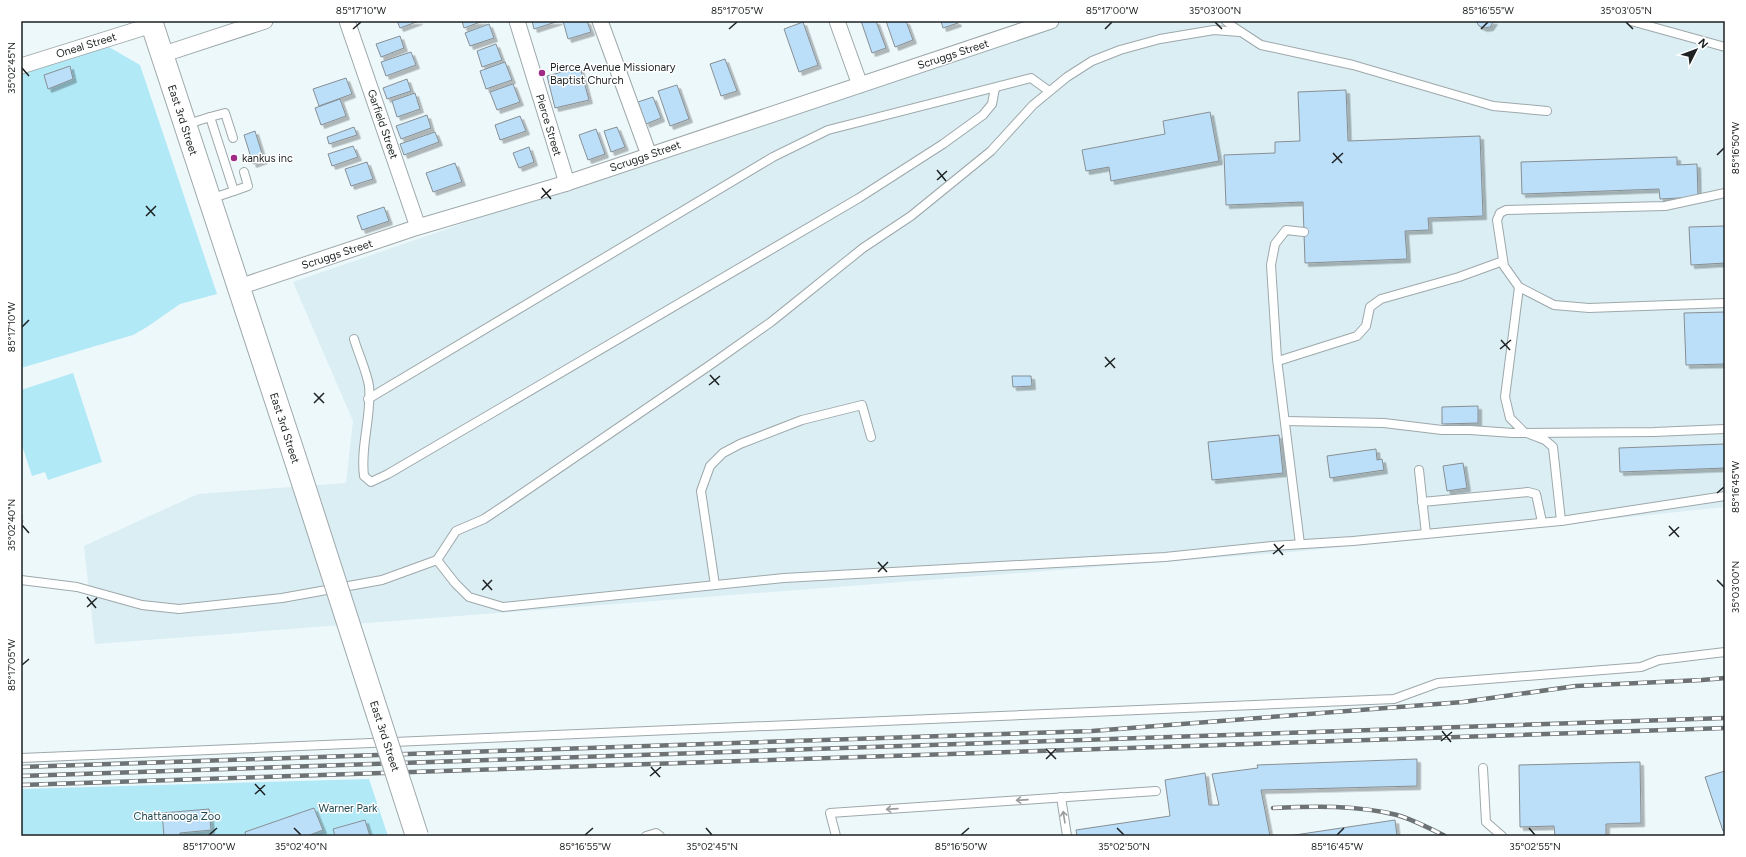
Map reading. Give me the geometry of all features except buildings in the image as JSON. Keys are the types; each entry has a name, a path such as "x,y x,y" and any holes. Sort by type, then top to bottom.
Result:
{"main road":[{"name":"East 3rd Street","path":"151,23 294,455 417,836"}],"street":[{"path":"161,55 243,24 265,21"},
{"name":"Garfield Street","path":"347,21 418,227"},
{"name":"Pierce Street","path":"517,21 566,183"},
{"path":"600,21 649,155"},
{"path":"837,21 860,85"},
{"name":"Scruggs Street","path":"239,287 418,227 566,183 1051,21"},
{"name":"Oneal Street","path":"21,66 151,23"}],"lane":[{"path":"1226,21 1261,45 1300,55 1353,65 1493,106 1547,111"},
{"path":"1631,21 1725,47"},
{"path":"21,580 77,587 142,605 179,609 282,598 382,580 437,560 456,532 484,519 713,363 771,322 863,248 911,216 991,151 1033,105 1067,77 1092,61 1120,50 1160,39 1214,30 1240,32"},
{"path":"368,399 773,157 828,130 1031,78 1049,91"},
{"path":"354,339 368,385 368,418 362,460 364,476 371,482 388,474 859,198 943,144 982,115 992,104 995,88"},
{"path":"185,125 225,113 233,138"},
{"path":"210,117 234,191"},
{"path":"209,199 248,186 244,172"},
{"path":"1725,193 1665,206 1506,210 1500,213 1497,220 1504,266 1519,287 1554,305 1589,308 1725,303"},
{"path":"1300,544 1278,361 1271,265 1275,244 1286,230 1304,232"},
{"path":"1278,361 1357,336 1366,326 1370,307 1381,299 1459,277 1503,261"},
{"path":"1519,287 1505,397 1510,418 1524,432 1545,440 1553,447 1561,521"},
{"path":"716,585 701,490 710,466 723,453 740,444 802,420 862,405 871,437"},
{"path":"1285,421 1384,423 1442,430 1514,433 1654,432 1725,429"},
{"path":"1419,470 1426,534"},
{"path":"1422,502 1528,492 1536,494 1542,522"},
{"path":"437,560 455,583 469,597 502,606 792,578 1165,557 1426,534 1561,521 1725,496"},
{"path":"21,758 1394,699 1438,683 1642,667 1659,660 1725,652"},
{"path":"1483,768 1486,822 1502,836"},
{"path":"836,836 830,814 1156,791"},
{"path":"1061,797 1067,836"},
{"path":"646,836 656,833 660,836"}],"path":[{"path":"21,516 21,535"}],"shaded area":[{"path":"1050,21 1725,21 1725,507 1292,552 95,644 84,546 198,494 346,483 353,421 293,282"}],"green space":[{"path":"109,47 140,65 217,294 180,304 133,335 21,368 21,73"},
{"path":"73,373 102,462 48,480 45,472 32,476 21,442 21,390"},
{"name":"Warner Park","path":"369,779 388,836 21,836 21,789"}],"railway":[{"path":"21,767 1092,731 1463,702 1576,686 1725,678"},
{"path":"21,776 1725,718"},
{"path":"21,785 1725,728"},
{"path":"1273,808 1335,807 1367,809 1409,819 1445,836"}],"place":[{"name":"Pierce Avenue Missionary Baptist Church","path":"542,73"},
{"name":"kankus inc","path":"234,158"}],"park label":[{"name":"Chattanooga Zoo","path":"177,816"}]}
